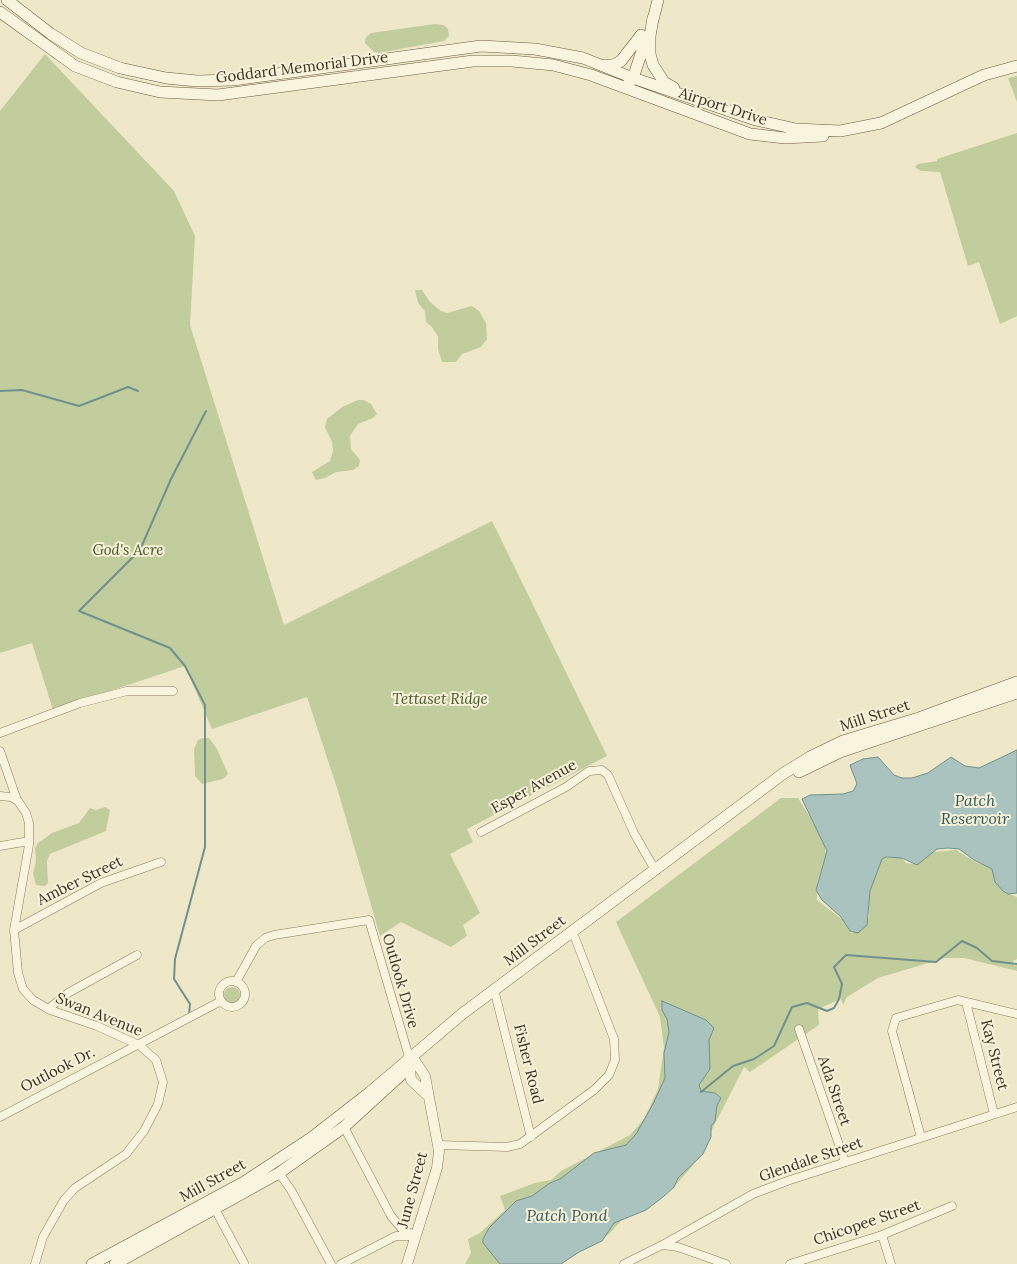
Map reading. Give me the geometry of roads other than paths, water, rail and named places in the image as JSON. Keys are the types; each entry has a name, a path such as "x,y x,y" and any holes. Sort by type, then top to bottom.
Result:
{"main road":[{"name":"Goddard Memorial Drive","path":"6,0 81,52 120,68 182,80 233,80 481,46 557,52 601,65 628,80"},
{"name":"Airport Drive","path":"657,0 650,36 650,54 657,73 670,85 698,100"},
{"name":"Airport Drive","path":"628,80 641,35 657,0"},
{"name":"Goddard Memorial Drive","path":"0,12 64,59 87,71 132,86 174,94 218,95 498,60 553,66 628,80"},
{"name":"Airport Drive","path":"628,80 654,18"},
{"path":"601,65 609,66 621,61 641,35"},
{"name":"Airport Drive","path":"628,80 750,134 767,137 805,138 881,123 984,75 1017,66"},
{"name":"Airport Drive","path":"628,80 698,100 776,126 796,129 844,131"},
{"name":"Mill Street","path":"92,1264 244,1182 286,1155 800,771 876,735 1017,682"},
{"name":"Mill Street","path":"116,1264 279,1172 344,1127 462,1014 784,773 810,757 843,741 876,735 1017,693"}],"street":[{"path":"0,733 80,704 127,691 173,691"},
{"name":"Swan Avenue","path":"0,751 17,800 28,817 29,841 14,930 18,973 23,989 32,1000 48,1009 97,1026 139,1045 152,1055 160,1070 162,1091 154,1114 144,1131 126,1154 74,1188 64,1200 43,1237 35,1264"},
{"name":"Esper Avenue","path":"481,832 566,787 589,771 602,770 608,775 634,833 655,870"},
{"path":"0,796 17,800"},
{"path":"0,846 29,841"},
{"name":"Amber Street","path":"14,930 101,883 161,862"},
{"name":"Outlook Drive","path":"236,982 256,946 265,938 274,934 369,920 412,1062"},
{"path":"439,1145 507,1147 520,1144 598,1088 609,1075 615,1060 613,1035 575,938"},
{"path":"48,1009 68,993 137,955"},
{"path":"229,981 236,982 244,990 242,1002 232,1007 221,1001 219,992 222,986 229,981"},
{"name":"Fisher Road","path":"496,997 531,1137"},
{"path":"920,1137 894,1044 892,1031 894,1022 901,1015 958,1000 1017,1014"},
{"path":"0,1116 221,1001"},
{"name":"Kay Street","path":"966,1002 994,1114"},
{"name":"Ada Street","path":"799,1029 845,1162"},
{"name":"June Street","path":"407,1264 437,1168 439,1145 427,1095 411,1080 412,1062"},
{"name":"Glendale Street","path":"624,1264 663,1245 753,1194 1017,1106"},
{"path":"344,1127 391,1216 402,1229 416,1236"},
{"path":"279,1172 331,1264"},
{"name":"Chicopee Street","path":"790,1264 882,1235 952,1206"},
{"path":"215,1209 244,1263"},
{"path":"882,1235 891,1264"},
{"path":"341,1264 396,1236 416,1236"},
{"path":"663,1245 678,1246 726,1264"}],"water":[{"name":"Patch Reservoir","path":"1017,750 1017,893 1008,894 1003,891 995,882 992,869 974,860 959,849 937,849 917,865 902,858 886,857 882,859 870,891 867,925 858,933 850,931 841,917 822,900 816,890 827,851 802,799 810,795 843,794 853,791 857,784 850,765 863,759 878,757 894,775 902,778 912,778 928,773 951,757 965,766 979,768"},
{"name":"Patch Pond","path":"662,1001 706,1020 714,1028 709,1040 710,1069 699,1085 701,1091 715,1093 721,1098 717,1105 715,1121 711,1126 711,1137 703,1154 678,1178 674,1187 663,1197 646,1210 614,1223 602,1241 579,1252 561,1264 500,1264 483,1243 483,1239 489,1228 516,1201 532,1196 550,1183 560,1179 594,1153 626,1145 636,1134 665,1078 664,1053 669,1032 667,1019 662,1010"}],"waterway":[{"path":"0,391 22,390 79,406 128,387 138,391"},
{"path":"189,1015 190,1004 174,979 175,959 205,847 205,705 185,666 170,648 79,611 140,550 171,479 206,411"},
{"path":"701,1092 733,1066 754,1059 774,1046 792,1007 807,1003 827,1011 834,1008 839,999 842,984 834,967 846,955 936,962 962,941 977,948 992,961 1017,964"}],"park label":[{"name":"God's Acre","path":"128,551"},
{"name":"Tettaset Ridge","path":"440,700"}]}
